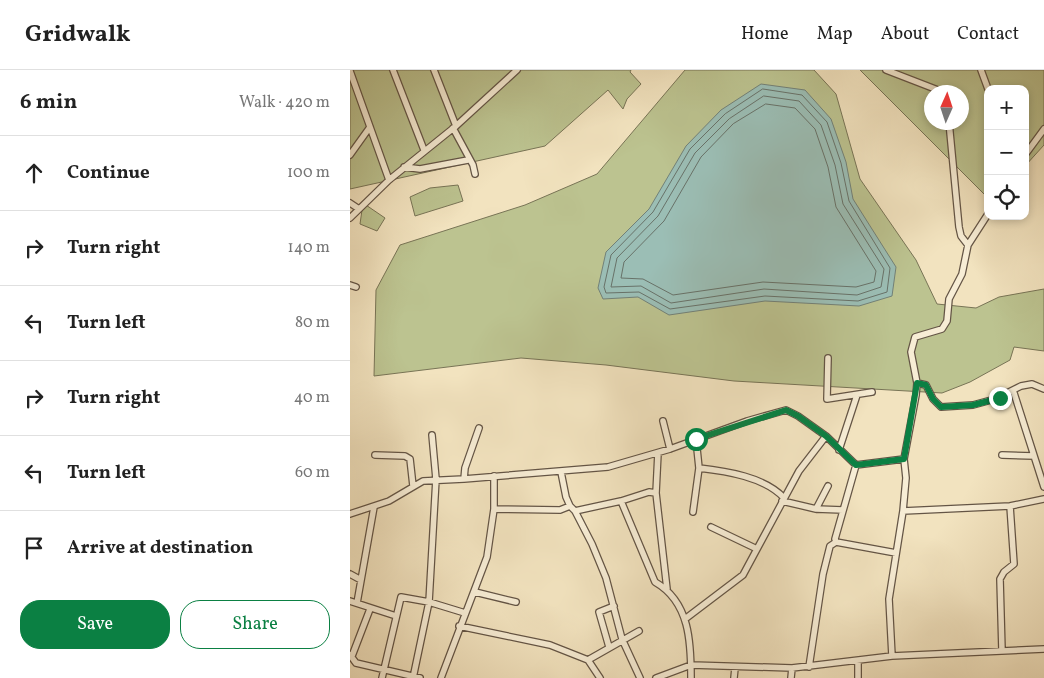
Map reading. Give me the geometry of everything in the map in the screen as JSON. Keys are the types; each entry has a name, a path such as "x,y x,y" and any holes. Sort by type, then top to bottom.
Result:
{"street":[{"path":"393,70 424,150"},
{"path":"434,70 454,127 468,160 473,165 475,174"},
{"path":"350,218 389,180 454,127 517,70"},
{"path":"886,70 924,85"},
{"path":"981,70 987,85"},
{"path":"350,71 389,180"},
{"path":"350,155 370,127"},
{"path":"1029,150 1044,129"},
{"path":"950,130 960,236 968,245"},
{"path":"404,167 420,169 468,160"},
{"path":"350,203 359,209"},
{"path":"892,656 889,598 903,511 906,478 904,459 917,383 910,352 914,337 942,329 946,321 949,299 962,274 968,245 984,220"},
{"path":"828,358 827,399 857,395 861,392 872,392"},
{"path":"917,383 926,385 933,399 941,407 973,405 995,399 1032,384 1044,389"},
{"path":"1014,390 1044,484"},
{"path":"839,450 857,395"},
{"path":"351,513 374,507 424,480 464,479 608,467 658,453 786,410 798,416 826,436 856,465 904,459"},
{"path":"663,421 670,449"},
{"path":"464,479 465,468 479,428"},
{"path":"413,677 429,602 436,479 432,435"},
{"path":"685,619 743,575 799,471 826,436"},
{"path":"694,512 699,468 696,439"},
{"path":"658,453 656,492 667,589 685,619 690,639 691,678"},
{"path":"1002,455 1034,456"},
{"path":"375,456 405,456 410,459 413,486"},
{"path":"836,542 835,539 856,465"},
{"path":"699,468 746,478 772,488 783,500 816,509 843,510"},
{"path":"562,472 570,506 575,511 596,551 614,606 622,639 640,678"},
{"path":"443,677 459,626 475,592 487,557 494,510 494,476"},
{"path":"816,509 828,486"},
{"path":"575,511 621,501 649,492 656,492"},
{"path":"903,511 1010,506 1044,499"},
{"path":"621,501 655,582 667,589"},
{"path":"494,510 560,510 570,506"},
{"path":"1002,651 1000,579 1004,572 1014,564 1010,506"},
{"path":"357,603 374,507"},
{"path":"711,527 757,549"},
{"path":"809,666 822,574 830,546 836,542 896,553"},
{"path":"350,574 361,580"},
{"path":"475,592 516,602"},
{"path":"382,678 401,597 429,602 465,613"},
{"path":"350,601 396,616"},
{"path":"609,647 599,612 614,606"},
{"path":"370,609 351,655 356,663 420,678"},
{"path":"459,626 540,643 588,660 600,678"},
{"path":"588,660 638,631"},
{"path":"656,678 691,665 735,668 792,668 892,656 1044,648"},
{"path":"858,661 858,678"},
{"path":"734,678 735,668"},
{"path":"791,678 792,668"}],"green space":[{"path":"350,70 631,70 630,72 641,84 627,99 623,109 608,90 545,146 350,189"},
{"path":"685,70 814,70 836,94 860,179 916,260 937,304 976,308 999,297 1044,289 1044,351 1014,347 1010,360 970,382 942,393 734,381 606,365 521,358 374,376 376,290 400,245 525,205 597,174"},
{"path":"860,70 1044,70 1044,145 1029,162 1029,85 984,85 984,194"},
{"path":"458,185 463,201 415,216 410,197 430,188"},
{"path":"363,203 385,218 377,231 360,224"}],"water":[{"path":"761,84 805,90 831,119 846,162 853,199 896,267 892,296 859,306 765,301 669,315 638,297 603,299 598,288 606,252 649,209 686,146 721,110"}],"route":[{"path":"696,439 786,410 798,416 826,436 853,463 864,465 904,459 917,383 926,385 930,395 941,407 973,405 1000,398"}]}
